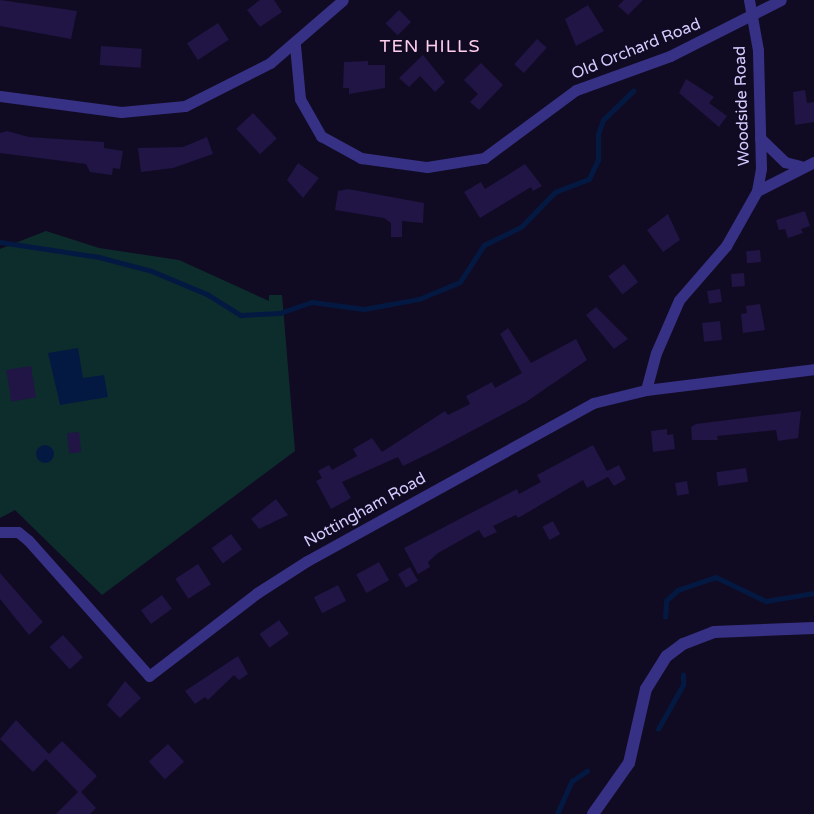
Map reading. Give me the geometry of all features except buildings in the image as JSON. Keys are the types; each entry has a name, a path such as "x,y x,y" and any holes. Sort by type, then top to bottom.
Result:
{"street":[{"path":"0,96 121,112 167,110 204,100 295,45 343,0"},
{"name":"Woodside Road","path":"646,390 656,353 679,300 726,246 757,191 760,138 758,50 749,0"},
{"name":"Old Orchard Road","path":"295,45 300,99 321,136 361,158 427,168 484,158 576,90 670,56 781,0"},
{"path":"760,138 785,162 800,166"},
{"path":"757,191 800,166 814,162"},
{"name":"Nottingham Road","path":"4,532 28,540 149,676 257,592 307,561 593,404 646,390 814,369"},
{"path":"593,814 629,762 646,689 667,656 698,636 714,632 814,628"}],"green space":[{"path":"46,231 99,248 179,260 269,301 269,295 282,295 295,451 102,595 15,510 0,518 0,249"}],"water":[{"path":"78,348 83,378 104,375 108,397 60,405 48,353"},
{"path":"45,445 51,448 54,454 51,460 45,463 39,460 36,454 39,448"}],"waterway":[{"path":"0,242 99,257 152,271 207,294 241,315 280,313 312,302 364,309 419,299 460,282 484,245 521,227 555,192 589,179 598,160 598,134 603,120 633,91"},
{"path":"665,617 666,601 678,590 716,577 766,601 814,593"},
{"path":"658,729 683,685 683,675"},
{"path":"557,814 572,781 587,771"}],"district":[{"name":"TEN HILLS","path":"430,46"}]}
